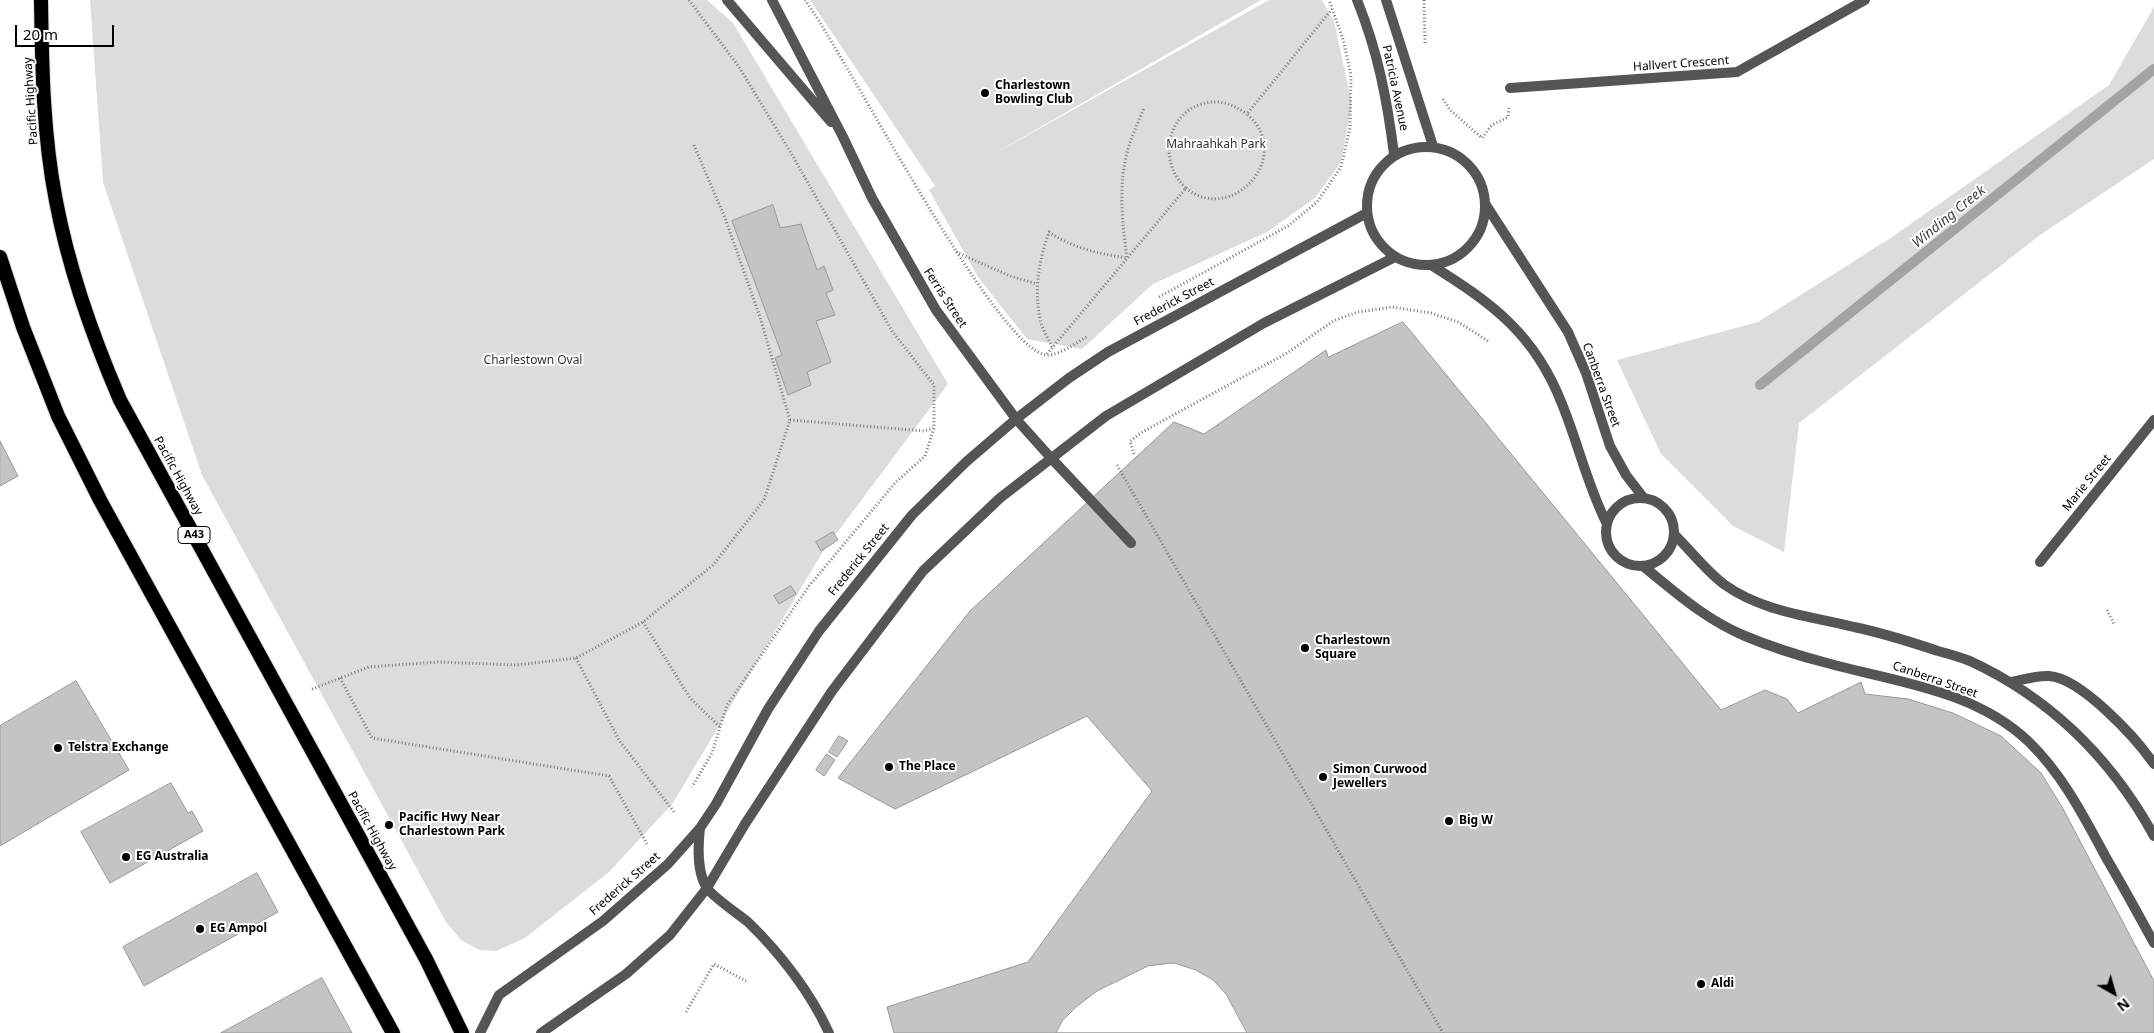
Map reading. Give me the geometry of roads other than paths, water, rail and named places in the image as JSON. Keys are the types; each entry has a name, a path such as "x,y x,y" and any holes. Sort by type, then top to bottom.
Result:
{"highway":[{"name":"Pacific Highway","path":"41,0 47,136 55,200 72,272 96,344 120,400 426,959 462,1033"},
{"path":"0,257 23,327 58,416 100,500 393,1033"}],"street":[{"name":"Ferris Street","path":"727,0 843,136"},
{"name":"Ferris Street","path":"772,0 843,136 872,198 931,302 1016,419 1130,543"},
{"name":"Patricia Avenue","path":"1356,0 1378,60 1389,113 1394,154"},
{"name":"Patricia Avenue","path":"1386,0 1433,146"},
{"name":"Hallvert Crescent","path":"1510,88 1737,72 1865,0"},
{"path":"1433,146 1453,152 1470,164 1481,183 1486,205 1482,227 1470,246 1447,262 1420,266 1393,258 1377,238 1366,214 1369,185 1386,160 1394,154 1413,148 1433,146"},
{"name":"Canberra Street","path":"1486,205 1568,332 1586,373 1610,446 1626,475 1643,497"},
{"name":"Frederick Street","path":"480,1033 499,995 603,921 668,864 700,828 716,804 768,709 819,631 912,515 966,462 1016,419 1069,378 1108,352 1366,214"},
{"path":"541,1033 626,974 670,934 707,888 745,824 832,691 923,571 1000,498 1106,416 1264,323 1393,258"},
{"path":"1431,265 1475,293 1524,337 1538,355 1563,404 1594,497 1606,522 1606,535 1609,548 1613,553 1630,565 1643,566 1656,562 1666,554 1672,544 1674,524 1663,506 1653,500 1643,497 1623,502 1612,510 1606,522"},
{"name":"Marie Street","path":"2040,562 2154,420"},
{"path":"1674,534 1725,585 1756,601 1799,616 1853,626 1910,641 1969,661 2011,682 2061,718 2092,748 2136,803 2154,836"},
{"name":"Canberra Street","path":"1643,566 1702,614 1744,636 1828,664 1875,674 1935,691 1967,702 2001,721 2027,741 2049,764 2069,791 2154,944"},
{"path":"2011,682 2050,676 2077,687 2137,740 2154,764"},
{"path":"700,828 698,850 707,888 748,923 789,968 823,1019 829,1033"}],"waterway":[{"name":"Winding Creek","path":"1760,385 2154,69"}],"place":[{"name":"Charlestown Bowling Club","path":"985,93"},
{"name":"Charlestown Square","path":"1305,648"},
{"name":"Telstra Exchange","path":"58,748"},
{"name":"The Place","path":"889,767"},
{"name":"Simon Curwood Jewellers","path":"1323,777"},
{"name":"Big W","path":"1449,821"},
{"name":"Pacific Hwy Near Charlestown Park","path":"389,825"},
{"name":"EG Australia","path":"126,857"},
{"name":"EG Ampol","path":"200,929"},
{"name":"Aldi","path":"1701,984"}],"park label":[{"name":"Mahraahkah Park","path":"1216,145"},
{"name":"Charlestown Oval","path":"533,361"}]}
